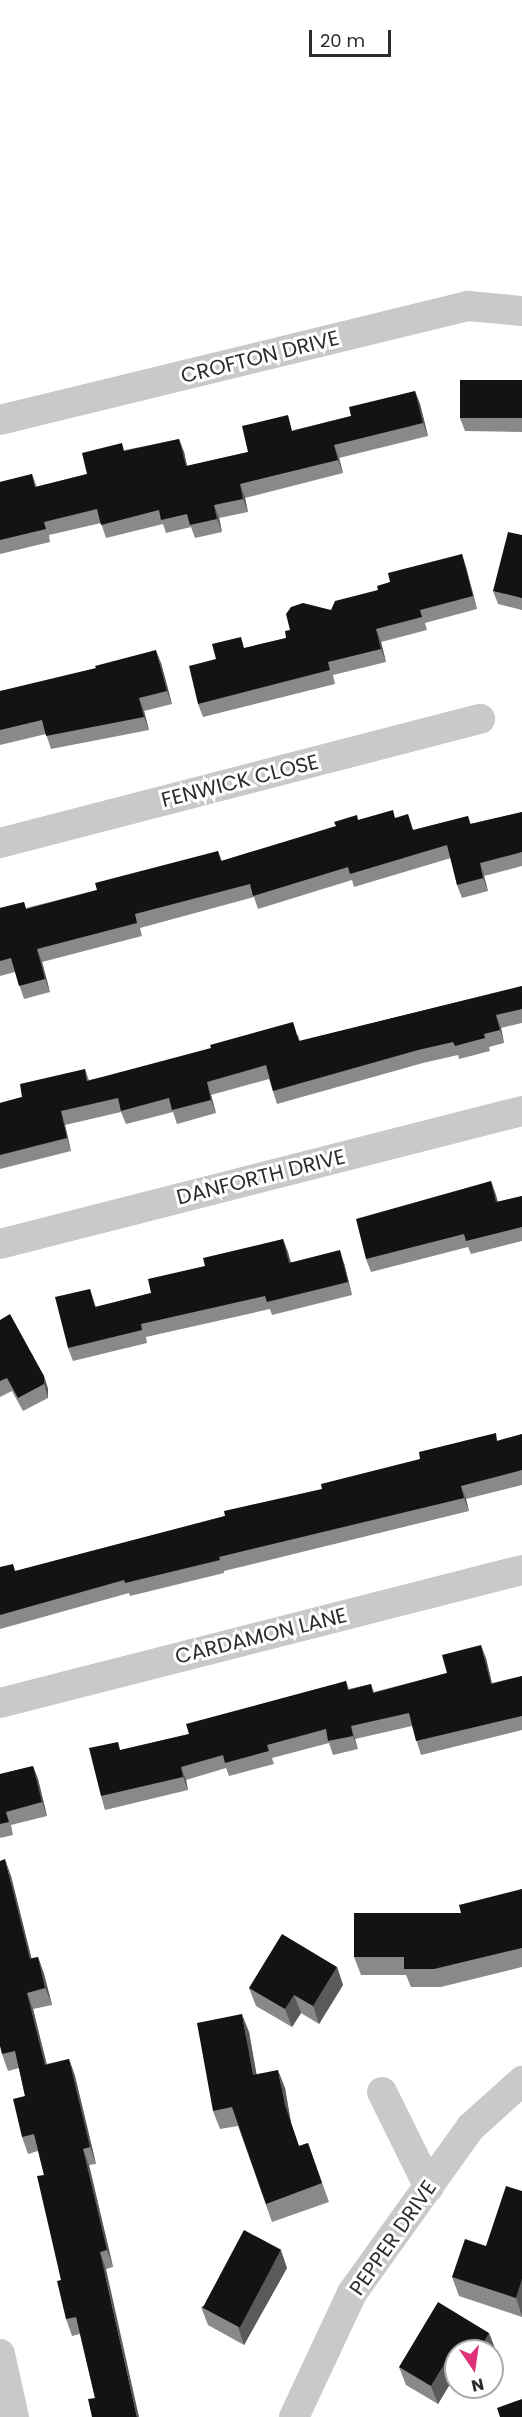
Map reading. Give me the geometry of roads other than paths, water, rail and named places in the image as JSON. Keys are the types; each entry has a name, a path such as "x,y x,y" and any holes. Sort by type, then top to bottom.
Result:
{"street":[{"name":"CROFTON DRIVE","path":"0,420 468,306 522,311"},
{"name":"FENWICK CLOSE","path":"0,843 480,719"},
{"name":"DANFORTH DRIVE","path":"0,1244 522,1111"},
{"name":"CARDAMON LANE","path":"0,1703 522,1570"},
{"name":"PEPPER DRIVE","path":"300,2415 352,2293 471,2127 522,2081"},
{"path":"382,2092 429,2187"},
{"path":"0,2354 14,2417"}]}
